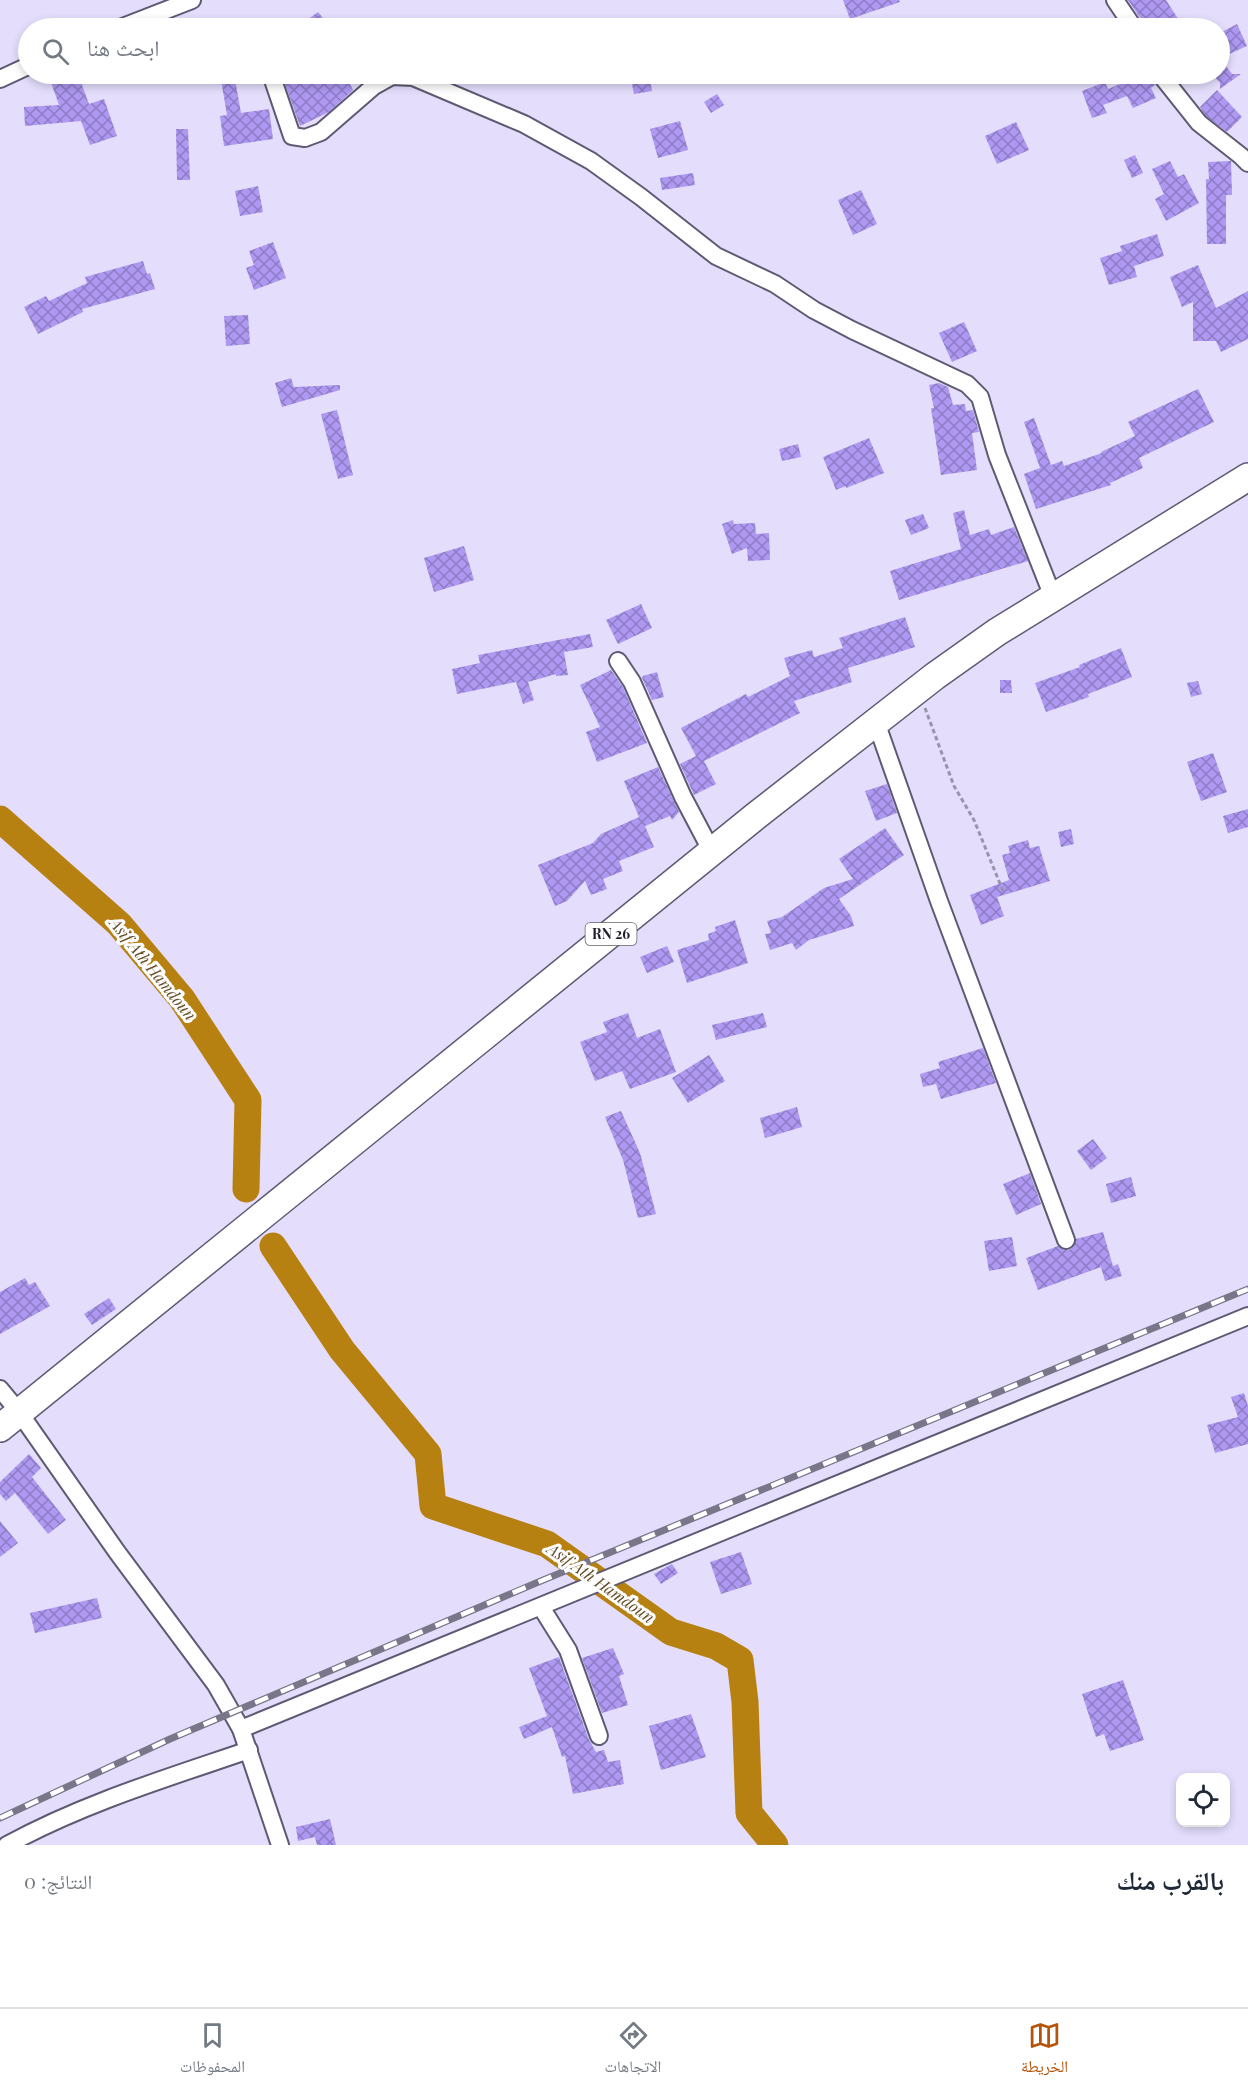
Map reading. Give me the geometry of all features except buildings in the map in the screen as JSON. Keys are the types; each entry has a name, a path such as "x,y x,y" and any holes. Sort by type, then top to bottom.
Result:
{"main road":[{"name":"RN 26","path":"10,1420 712,852 918,689 997,632 1248,477"}],"street":[{"path":"146,18 192,0"},
{"path":"1115,0 1127,18"},
{"path":"0,79 18,71"},
{"path":"274,84 292,136 305,138 321,132 378,84"},
{"path":"430,84 524,124 591,161 716,256 775,284 824,315 966,384 980,397 997,455 1053,597"},
{"path":"1168,84 1199,123 1248,163"},
{"path":"618,662 632,682 683,797 712,852"},
{"path":"876,722 943,912 1066,1240"},
{"path":"242,1729 1248,1316"},
{"path":"0,1389 10,1420 117,1552 216,1685 242,1729 280,1845"},
{"path":"541,1606 568,1650 599,1736"},
{"path":"7,1845 76,1810 249,1750"}],"path":[{"path":"918,689 954,786 974,820 1003,891"}],"waterway":[{"name":"Asif Ath Hamdoun","path":"0,819 119,924 182,999 248,1100 246,1189"},
{"name":"Asif Ath Hamdoun","path":"273,1246 342,1350 428,1454 433,1506 547,1544 671,1632 716,1646 740,1660 745,1702 749,1813 775,1845"}],"railway":[{"path":"0,1818 170,1739 536,1583 1248,1289"}]}
